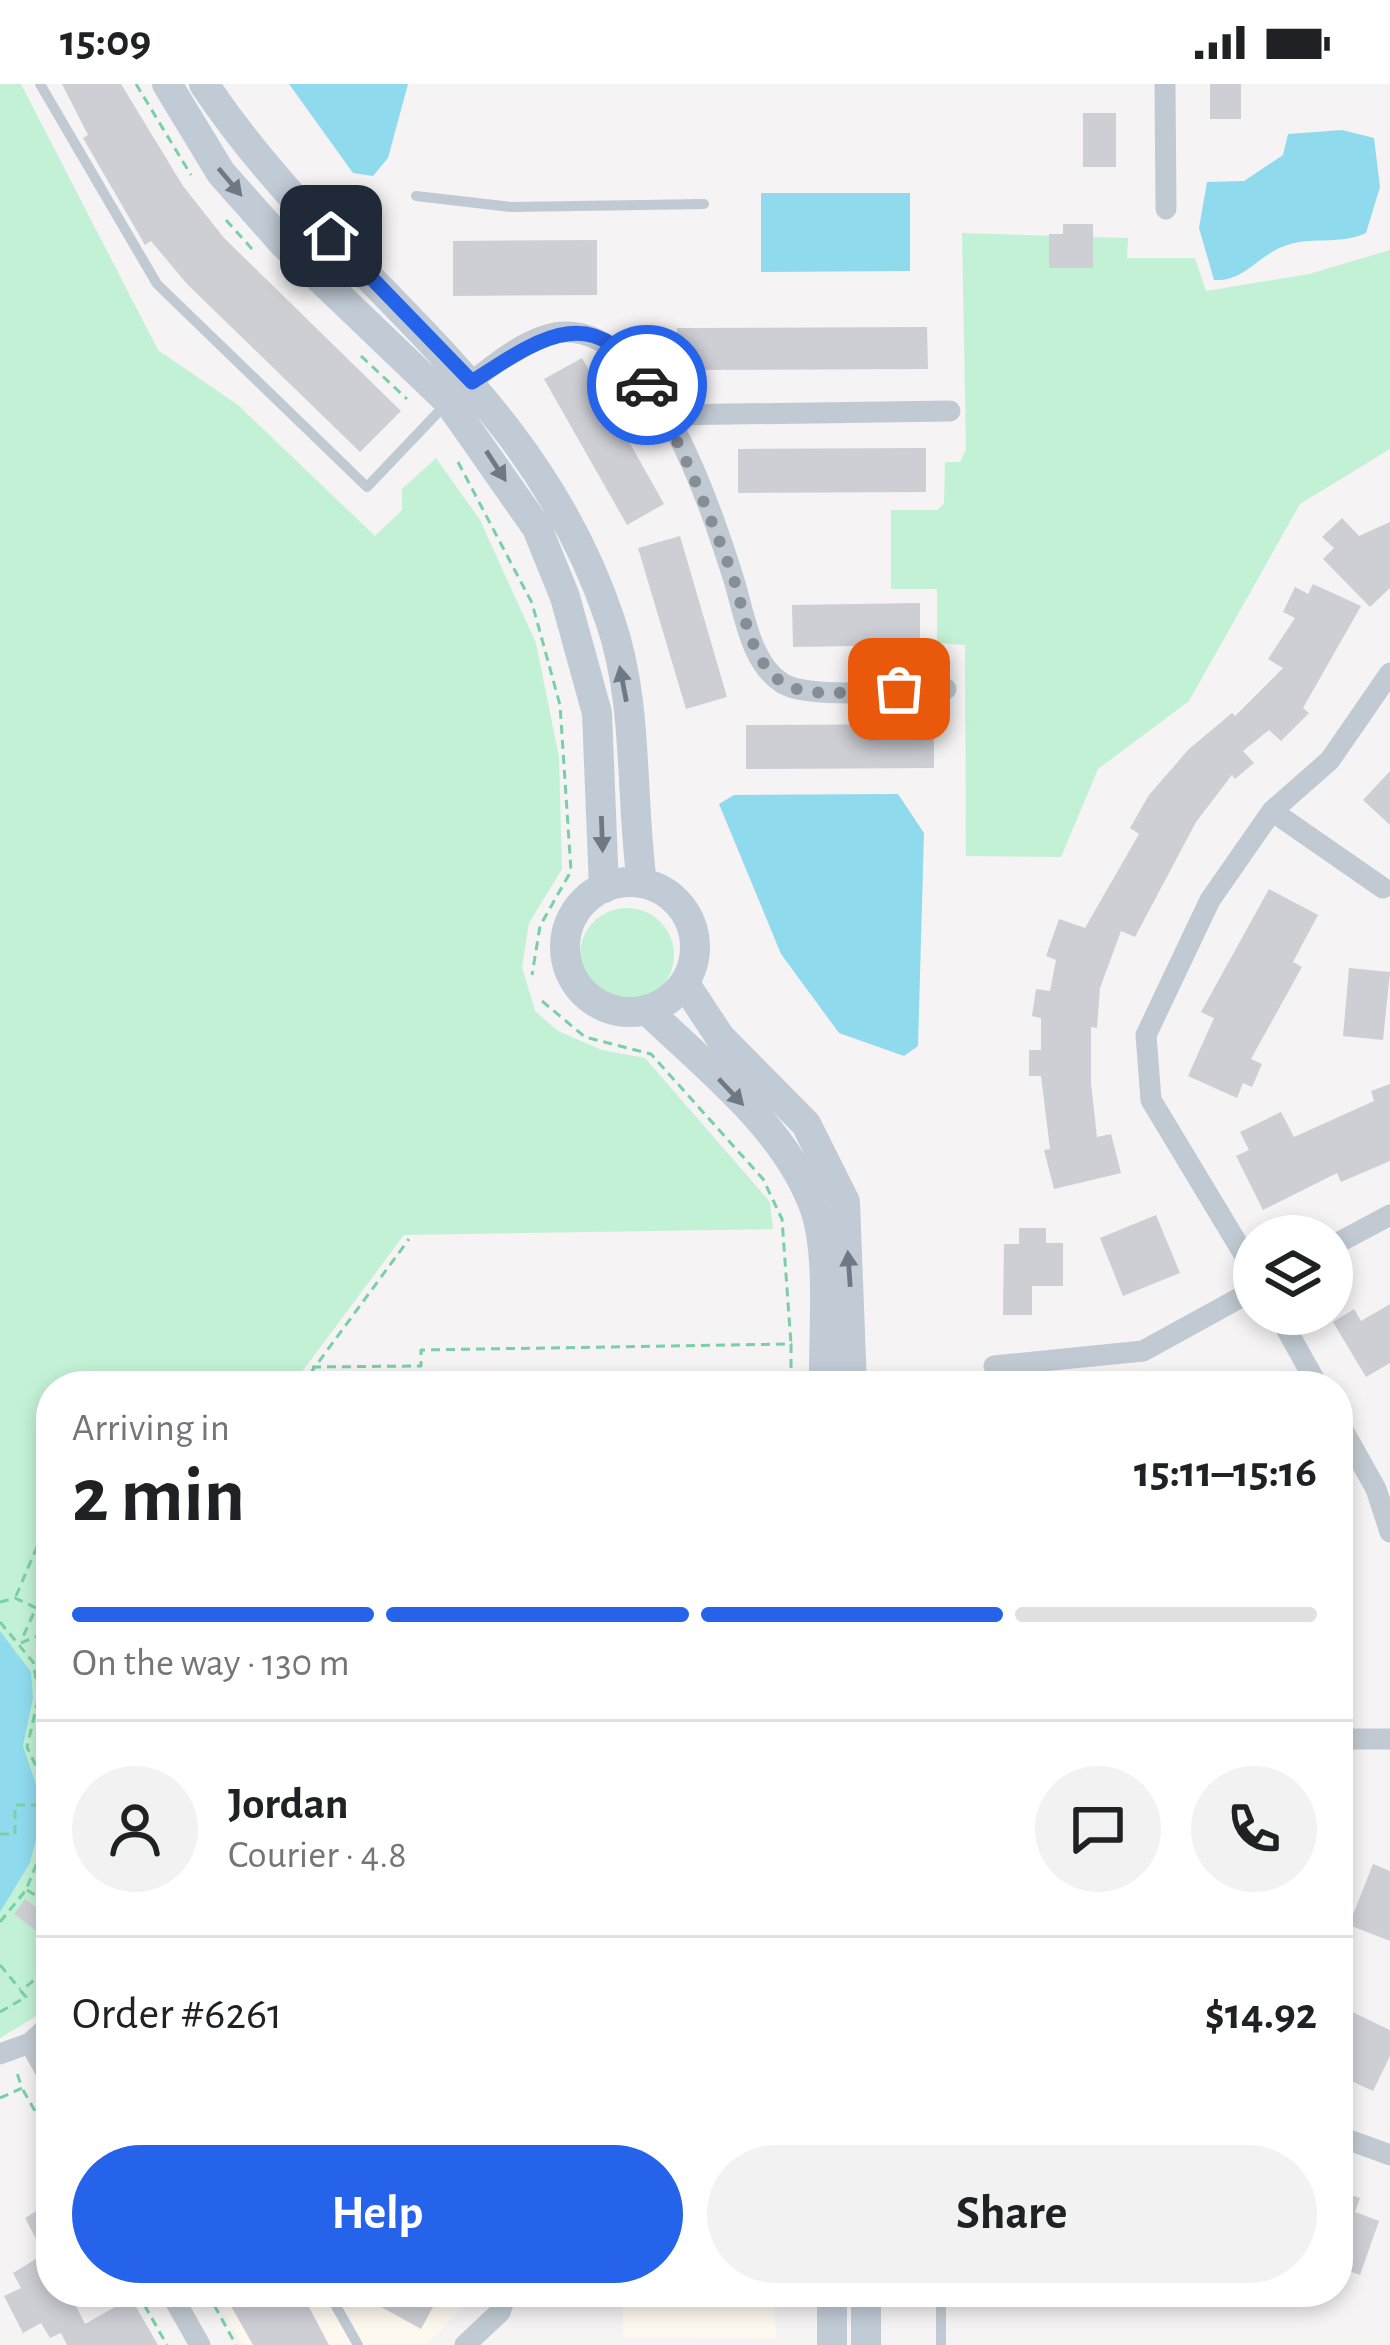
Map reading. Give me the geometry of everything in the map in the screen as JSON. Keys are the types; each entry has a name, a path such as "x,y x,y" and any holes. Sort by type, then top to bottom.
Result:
{"street":[{"path":"166,84 237,191 284,244 528,451 575,531 612,624 631,726 642,884"},
{"path":"204,84 245,146 460,391 537,528 566,597 597,713 604,888"},
{"path":"1165,84 1166,209"},
{"path":"460,391 542,336 568,332 601,340 634,363 665,415 731,570 757,654 782,683 805,690 946,689"},
{"path":"665,415 950,411"},
{"path":"1233,1236 1151,1100 1147,1035 1210,900 1272,812 1330,760 1390,673"},
{"path":"1272,812 1383,888"},
{"path":"642,884 662,890 683,907 695,932 696,959 685,985 665,1004 612,1011 588,998 571,976 564,949 569,922 585,900 604,888 642,884"},
{"path":"685,985 721,1037 806,1124 845,1202 851,1371"},
{"path":"647,1010 732,1091 794,1163 817,1213 823,1371"},
{"path":"1353,1235 1390,1215"},
{"path":"994,1366 1143,1351 1233,1302"},
{"path":"1290,1335 1310,1371"},
{"path":"1353,1448 1376,1489 1390,1532"},
{"path":"1353,1739 1390,1739"},
{"path":"0,2054 36,2038"},
{"path":"30,2043 36,2054"},
{"path":"1353,2141 1390,2155"},
{"path":"178,2307 200,2345"},
{"path":"465,2345 502,2307"},
{"path":"832,2307 832,2345"},
{"path":"866,2307 866,2345"}],"lane":[{"path":"40,84 157,284 367,487 460,391"},
{"path":"416,196 511,207 704,204"},
{"path":"336,2307 358,2345"},
{"path":"941,2307 941,2345"}],"path":[{"path":"456,448 459,465 506,546 532,603 560,705 571,871 540,926 532,975"},
{"path":"542,1001 585,1037 651,1054 763,1179 782,1219 791,1371"},
{"path":"310,1371 409,1239"},
{"path":"313,1366 422,1366 421,1350 790,1344"},
{"path":"15,1598 36,1549"},
{"path":"0,1602 15,1598 36,1608 21,1643"},
{"path":"0,1622 21,1643 36,1680"},
{"path":"21,1643 36,1636"},
{"path":"36,1703 27,1747 36,1766"},
{"path":"0,1834 15,1834 15,1805 36,1805"},
{"path":"0,1922 26,1890 36,1865"},
{"path":"26,1890 36,1896"},
{"path":"0,1965 26,1996 0,2012"},
{"path":"21,1991 36,1978"},
{"path":"17,2072 36,2113"},
{"path":"0,2098 22,2088"},
{"path":"145,2307 167,2345"},
{"path":"215,2307 236,2345"}],"shaded area":[{"path":"222,2307 462,2307 427,2345 243,2345"},
{"path":"623,2307 774,2307 776,2339 623,2337"}],"green space":[{"path":"0,84 21,84 158,350 238,405 375,536 402,510 402,489 436,458 480,520 536,643 559,757 562,869 529,923 522,967 535,1011 558,1031 602,1050 645,1058 770,1202 773,1229 404,1235 302,1371 36,1371 36,2016 0,2038"},
{"path":"962,233 1128,238 1127,258 1195,258 1206,291 1309,274 1390,250 1390,449 1300,504 1189,701 1098,769 1061,857 966,856 965,645 937,643 937,589 891,589 891,510 937,510 944,504 945,462 960,462 966,449"},
{"path":"627,908 660,922 674,955 660,988 627,1002 594,988 580,955 594,922"}],"water":[{"path":"289,84 408,84 388,158 373,176 353,173"},
{"path":"1342,130 1374,138 1380,187 1366,233 1292,243 1242,273 1214,280 1199,228 1207,182 1244,181 1283,155 1288,134"},
{"path":"761,193 910,193 910,271 761,272"},
{"path":"898,794 924,833 918,1046 904,1056 839,1033 781,954 719,804 734,795"},
{"path":"0,1631 31,1672 33,1698 23,1746 36,1784 36,1839 30,1863 0,1912"}],"building":[{"path":"62,84 121,84 183,186 224,238 401,411 360,452 188,285 151,241 145,245 83,138 88,135"},
{"path":"1210,84 1241,84 1241,119 1210,119"},
{"path":"1083,113 1116,113 1116,167 1083,167"},
{"path":"1063,224 1093,224 1093,268 1049,268 1049,234 1063,234"},
{"path":"597,240 597,295 453,296 453,241"},
{"path":"927,327 928,369 677,370 677,328"},
{"path":"582,358 664,504 627,525 544,379"},
{"path":"926,448 926,492 738,493 738,449"},
{"path":"1342,518 1359,536 1390,522 1390,588 1370,607 1323,559 1334,548 1322,537"},
{"path":"680,536 727,697 686,709 638,548"},
{"path":"1313,584 1361,606 1303,708 1309,713 1281,741 1269,730 1243,751 1254,763 1235,779 1232,775 1196,822 1135,937 1121,931 1100,988 1097,1028 1091,1027 1097,1137 1111,1134 1121,1173 1054,1189 1044,1150 1050,1149 1041,1076 1029,1076 1029,1050 1041,1050 1041,1018 1032,1016 1036,989 1050,991 1056,960 1046,956 1059,919 1085,928 1139,834 1130,828 1149,795 1189,749 1232,713 1235,716 1283,668 1268,659 1295,618 1283,612 1295,587 1308,594"},
{"path":"920,603 920,645 793,647 792,605"},
{"path":"934,724 934,768 746,769 746,725"},
{"path":"1390,771 1390,825 1363,800"},
{"path":"1269,889 1318,915 1293,962 1302,967 1251,1059 1262,1064 1252,1087 1243,1083 1237,1098 1188,1076 1214,1018 1201,1012"},
{"path":"1349,968 1390,972 1383,1040 1343,1036"},
{"path":"1390,1084 1390,1161 1341,1182 1337,1173 1263,1210 1236,1156 1249,1150 1240,1132 1281,1112 1294,1137 1374,1101 1371,1091"},
{"path":"1156,1215 1180,1273 1123,1296 1100,1238"},
{"path":"1019,1228 1046,1228 1046,1243 1063,1243 1063,1286 1032,1286 1032,1315 1003,1315 1004,1244 1019,1244"},
{"path":"1390,1304 1390,1363 1366,1377 1341,1335 1353,1335 1353,1310 1361,1321"},
{"path":"1373,1864 1390,1871 1390,1941 1353,1927"},
{"path":"25,1899 36,1907 36,1931 14,1914"},
{"path":"1353,2012 1390,2030 1390,2056 1373,2091 1353,2082"},
{"path":"1353,2196 1360,2198 1355,2212 1379,2221 1360,2275 1353,2272"},
{"path":"36,2211 36,2239 25,2218"},
{"path":"36,2259 36,2307 76,2307 85,2324 115,2307 136,2307 158,2345 67,2345 61,2333 50,2338 41,2323 23,2333 4,2296 21,2288 13,2273"},
{"path":"231,2307 309,2307 329,2345 253,2345"},
{"path":"381,2307 433,2307 421,2329"}],"way so far":[{"path":"647,385 676,433 731,570 757,654 782,683 805,690 899,689"}],"route":[{"path":"331,236 472,382 542,336 568,332 601,340 634,363 647,385"}]}
